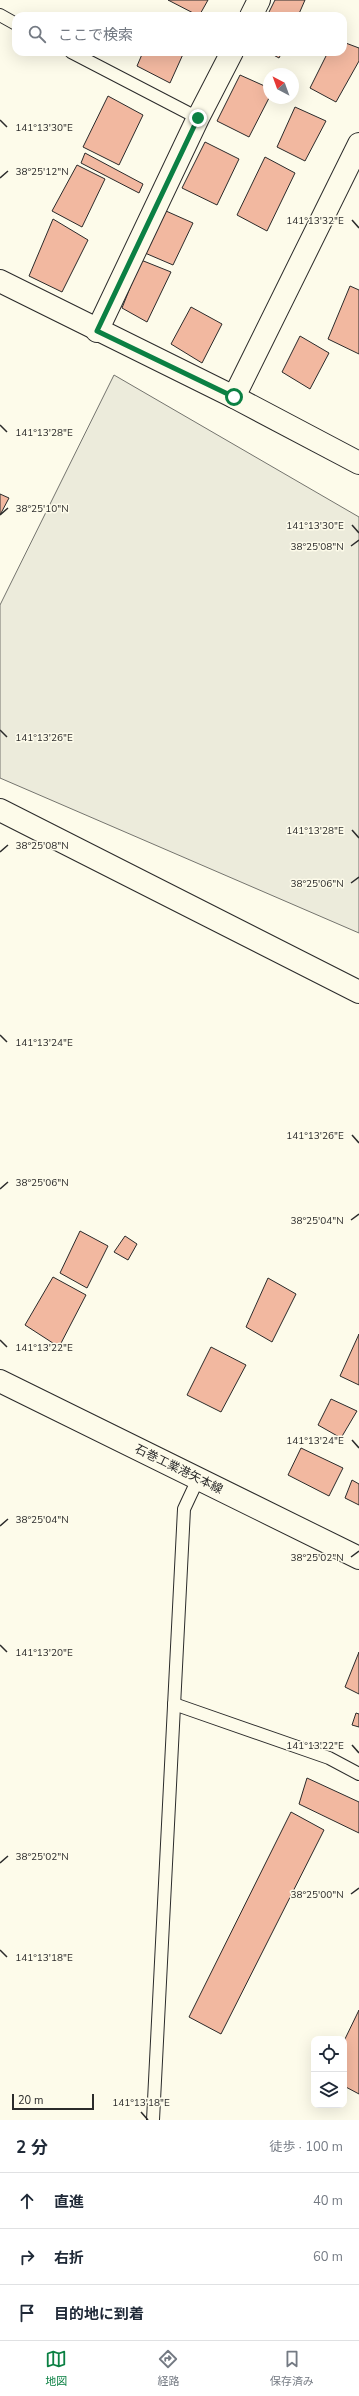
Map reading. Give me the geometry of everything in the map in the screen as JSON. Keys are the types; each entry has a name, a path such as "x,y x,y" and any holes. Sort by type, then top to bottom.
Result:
{"street":[{"path":"253,12 259,0"},
{"path":"97,331 198,118 230,56"},
{"path":"234,397 359,144"},
{"path":"0,281 97,331 234,397 359,462"},
{"path":"0,810 359,992"},
{"name":"石巻工業港矢本線","path":"0,1381 198,1479 358,1553"}],"lane":[{"path":"0,15 12,22"},
{"path":"79,56 198,118"},
{"path":"153,2120 184,1509 198,1479"},
{"path":"174,1704 328,1758 359,1774"}],"shaded area":[{"path":"114,375 359,517 359,933 0,778 0,605"}],"building":[{"path":"168,0 208,0 201,12 191,12"},
{"path":"275,0 305,0 300,12 269,12"},
{"path":"347,44 359,48 359,61 336,102 310,88 326,56 347,56"},
{"path":"141,56 182,56 170,83 137,66"},
{"path":"240,75 263,85 263,104 266,104 249,137 217,121"},
{"path":"108,96 143,115 119,165 83,147"},
{"path":"295,107 326,121 305,161 277,147"},
{"path":"205,142 239,159 217,205 182,188"},
{"path":"85,153 143,184 139,193 81,163"},
{"path":"265,157 295,173 267,231 237,215"},
{"path":"77,165 105,179 82,227 52,211"},
{"path":"166,211 193,223 173,265 145,253"},
{"path":"53,219 88,240 62,292 29,276"},
{"path":"141,260 171,272 147,322 122,308"},
{"path":"350,286 359,290 359,354 328,339"},
{"path":"191,307 222,324 202,363 171,344"},
{"path":"300,336 329,353 310,389 282,372"},
{"path":"0,494 9,498 0,515"},
{"path":"80,1231 108,1246 87,1288 60,1273"},
{"path":"125,1236 137,1244 128,1260 114,1252"},
{"path":"53,1277 86,1295 59,1347 25,1325"},
{"path":"268,1278 296,1294 272,1342 246,1327"},
{"path":"359,1334 359,1385 340,1376"},
{"path":"211,1347 246,1365 221,1412 187,1395"},
{"path":"331,1399 357,1411 341,1438 318,1425"},
{"path":"301,1448 343,1468 329,1496 288,1475"},
{"path":"352,1480 359,1484 359,1505 345,1498"},
{"path":"359,1652 359,1694 345,1687"},
{"path":"356,1713 359,1714 359,1727 352,1725"},
{"path":"307,1778 359,1802 359,1833 299,1804"},
{"path":"291,1812 324,1830 221,2034 189,2017"},
{"path":"359,2010 359,2094 347,2088 346,2036"}],"route":[{"path":"198,118 97,331 234,397"}]}
